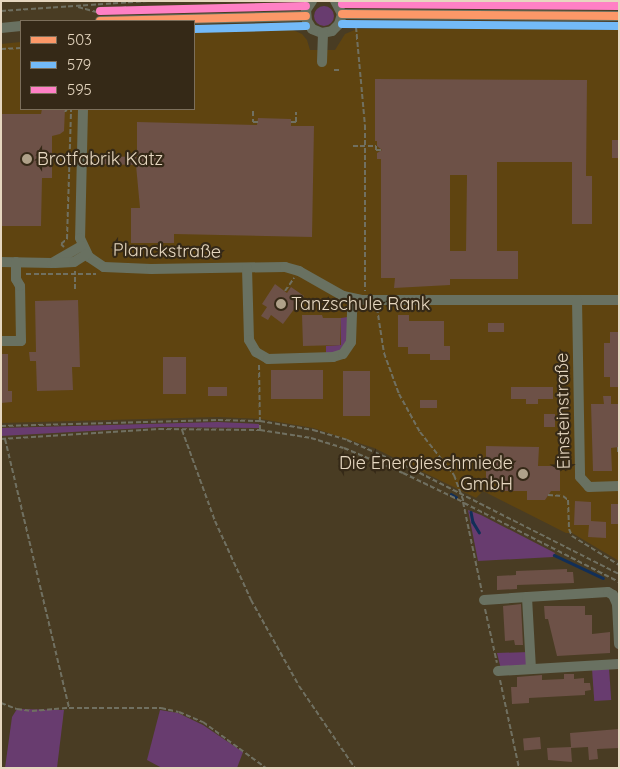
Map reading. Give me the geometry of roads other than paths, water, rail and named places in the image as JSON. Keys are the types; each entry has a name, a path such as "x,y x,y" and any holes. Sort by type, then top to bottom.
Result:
{"street":[{"path":"312,1 306,16 312,29 323,33 336,28 342,14"},
{"path":"335,1 342,14"},
{"path":"342,14 619,16"},
{"path":"100,17 306,16"},
{"path":"1,28 20,26"},
{"path":"322,62 323,33"},
{"path":"1,262 52,262 71,258 85,250 80,234 83,110"},
{"name":"Planckstraße","path":"85,250 99,264 115,268 291,268 337,293 356,300 619,300"},
{"path":"1,341 21,340 20,286 16,274 16,262"},
{"path":"247,268 249,340 256,352 268,359 333,357 343,354 351,342 352,312 356,300"},
{"name":"Einsteinstraße","path":"577,300 579,476 582,482 589,487 619,486"},
{"path":"484,600 608,592 613,595 617,604 619,644"},
{"path":"527,597 531,669"},
{"path":"498,671 619,664"}],"waterway":[{"path":"451,494 456,497"},
{"path":"471,512 473,522 479,532"},
{"path":"554,555 603,578"}],"place":[{"name":"Brotfabrik Katz","path":"27,159"},
{"name":"Tanzschule Rank","path":"281,304"},
{"name":"Die Energieschmiede GmbH","path":"523,474"}]}
